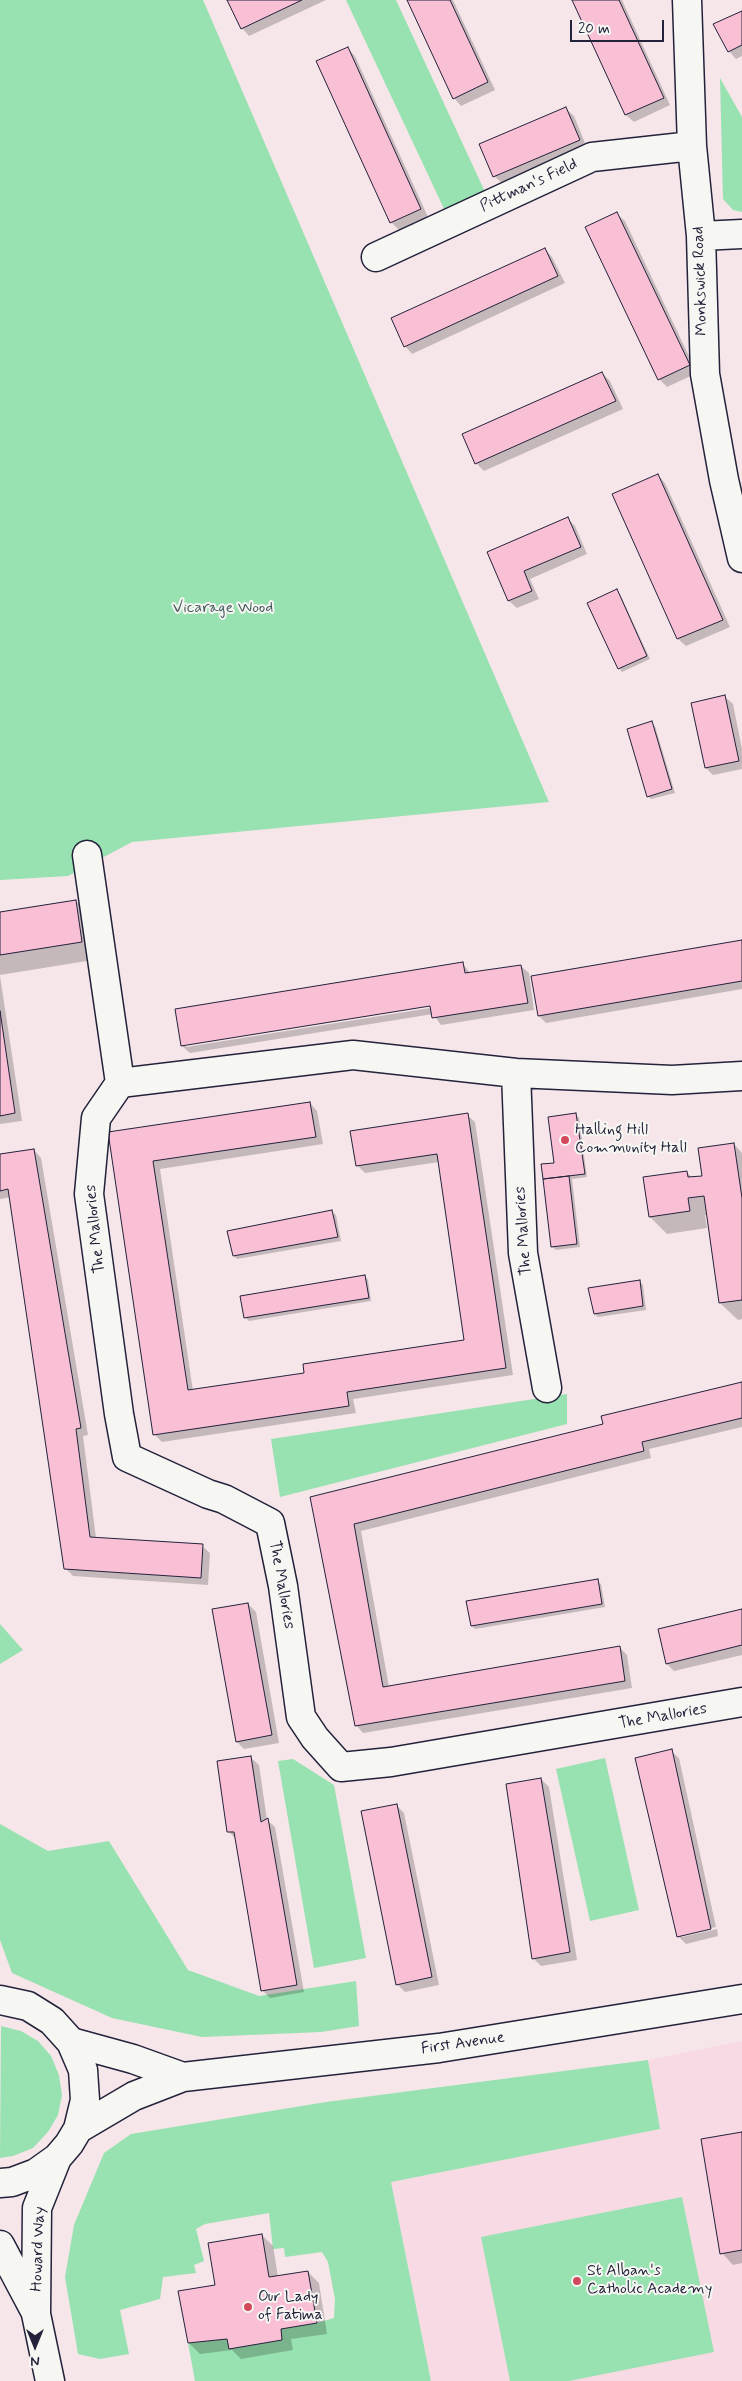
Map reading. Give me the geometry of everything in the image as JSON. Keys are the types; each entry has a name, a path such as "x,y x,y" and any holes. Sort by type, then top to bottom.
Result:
{"street":[{"name":"Monkswick Road","path":"687,0 692,146 701,236 705,374 733,479 742,558"},
{"name":"Pittman's Field","path":"376,257 592,157 692,146"},
{"path":"701,236 742,234"},
{"path":"87,856 120,1082 353,1055 516,1073 672,1080 742,1076"},
{"name":"The Mallories","path":"516,1073 523,1253 547,1388"},
{"name":"The Mallories","path":"120,1082 96,1118 89,1194 119,1414 127,1457 208,1494 224,1499 270,1524 284,1586 301,1717 315,1738 341,1767 391,1762 742,1702"},
{"name":"First Avenue","path":"78,2129 134,2096 183,2077 440,2048 742,1999"},
{"path":"0,2000 28,2006 52,2021 71,2042 83,2070 85,2090 85,2100 78,2129 69,2144 57,2158 36,2173 12,2182 0,2183"},
{"name":"First Avenue","path":"71,2042 133,2059 183,2077"},
{"name":"Howard Way","path":"50,2381 36,2314 37,2208 57,2158"},
{"name":"Howard Way","path":"0,2244 36,2314"}],"shaded area":[{"name":"St Alban's Catholic Academy","path":"742,2041 742,2381 431,2381 391,2182 659,2129 648,2060"}],"green space":[{"name":"Vicarage Wood","path":"0,0 203,0 549,802 132,842 68,876 0,880"},
{"path":"346,0 396,0 486,194 446,213"},
{"path":"720,78 742,117 742,212 733,210 723,199"},
{"path":"567,1394 567,1424 280,1497 271,1439"},
{"path":"0,1624 23,1650 0,1664"},
{"path":"605,1758 639,1910 590,1921 556,1769"},
{"path":"293,1759 334,1785 366,1958 314,1968 278,1761"},
{"path":"0,1824 48,1851 109,1841 188,1970 259,1996 356,1981 359,2026 321,2032 202,2037 112,2018 12,1973 0,1940"},
{"path":"1,2026 21,2031 38,2041 51,2056 59,2075 62,2095 58,2115 48,2132 33,2148 13,2156 0,2158"},
{"path":"648,2060 660,2129 391,2182 431,2381 195,2381 188,2343 227,2339 229,2348 282,2340 281,2329 334,2318 335,2299 328,2262 322,2252 285,2257 284,2248 273,2249 269,2213 205,2224 196,2229 204,2261 194,2265 196,2273 163,2277 160,2299 120,2310 129,2354 100,2359 78,2354 65,2277 74,2225 104,2153 131,2134 326,2102"},
{"path":"682,2197 714,2352 569,2381 510,2381 481,2237"}],"building":[{"path":"227,0 302,0 241,29"},
{"path":"407,0 450,0 488,82 453,99"},
{"path":"572,0 619,0 664,98 625,115"},
{"path":"742,11 742,45 728,52 713,24"},
{"path":"348,47 421,209 390,223 316,61"},
{"path":"566,107 580,140 493,177 479,144"},
{"path":"617,212 690,365 658,380 585,227"},
{"path":"545,248 558,276 404,347 391,318"},
{"path":"602,372 616,401 475,464 462,434"},
{"path":"658,474 723,620 677,639 612,494"},
{"path":"568,517 581,547 524,571 532,591 508,601 487,552"},
{"path":"617,589 647,656 618,669 587,603"},
{"path":"725,695 739,761 705,768 691,703"},
{"path":"652,721 672,789 647,797 627,729"},
{"path":"76,900 82,942 0,955 0,912"},
{"path":"742,940 742,981 538,1016 531,976"},
{"path":"463,962 465,973 521,965 528,1003 432,1018 430,1006 181,1046 175,1009"},
{"path":"0,1011 15,1113 0,1116"},
{"path":"310,1102 316,1137 153,1161 188,1390 304,1373 303,1364 464,1340 437,1154 356,1166 350,1131 468,1113 506,1368 347,1392 349,1406 153,1435 108,1132"},
{"name":"Halling Hill Community Hall","path":"576,1113 585,1174 543,1179 541,1164 554,1163 548,1117"},
{"path":"734,1143 742,1198 742,1300 719,1303 704,1196 688,1198 690,1211 649,1217 643,1177 687,1171 688,1177 702,1176 698,1148"},
{"path":"34,1149 81,1428 76,1429 90,1537 203,1544 201,1578 64,1569 8,1189 0,1191 0,1154"},
{"path":"569,1176 577,1244 551,1247 543,1179"},
{"path":"332,1210 338,1237 233,1256 227,1231"},
{"path":"365,1275 369,1298 244,1318 240,1296"},
{"path":"640,1280 643,1306 594,1314 588,1288"},
{"path":"742,1382 742,1418 642,1442 644,1451 354,1524 383,1687 620,1646 625,1681 355,1726 310,1497 603,1424 601,1416"},
{"path":"598,1579 602,1604 471,1626 466,1601"},
{"path":"248,1603 272,1735 236,1742 212,1609"},
{"path":"742,1609 742,1645 666,1664 658,1629"},
{"path":"672,1749 711,1929 677,1937 635,1758"},
{"path":"251,1756 261,1822 268,1818 297,1985 261,1991 234,1832 227,1832 217,1761"},
{"path":"541,1778 570,1952 532,1959 506,1784"},
{"path":"397,1804 432,1977 396,1985 361,1811"},
{"path":"742,2132 742,2250 720,2254 701,2139"},
{"name":"Our Lady of Fatima","path":"262,2234 269,2277 308,2271 317,2323 281,2329 282,2340 229,2349 227,2339 188,2343 178,2291 215,2285 208,2243"}],"place":[{"name":"Halling Hill Community Hall","path":"565,1140"},
{"name":"St Alban's Catholic Academy","path":"577,2281"},
{"name":"Our Lady of Fatima","path":"248,2307"}]}
